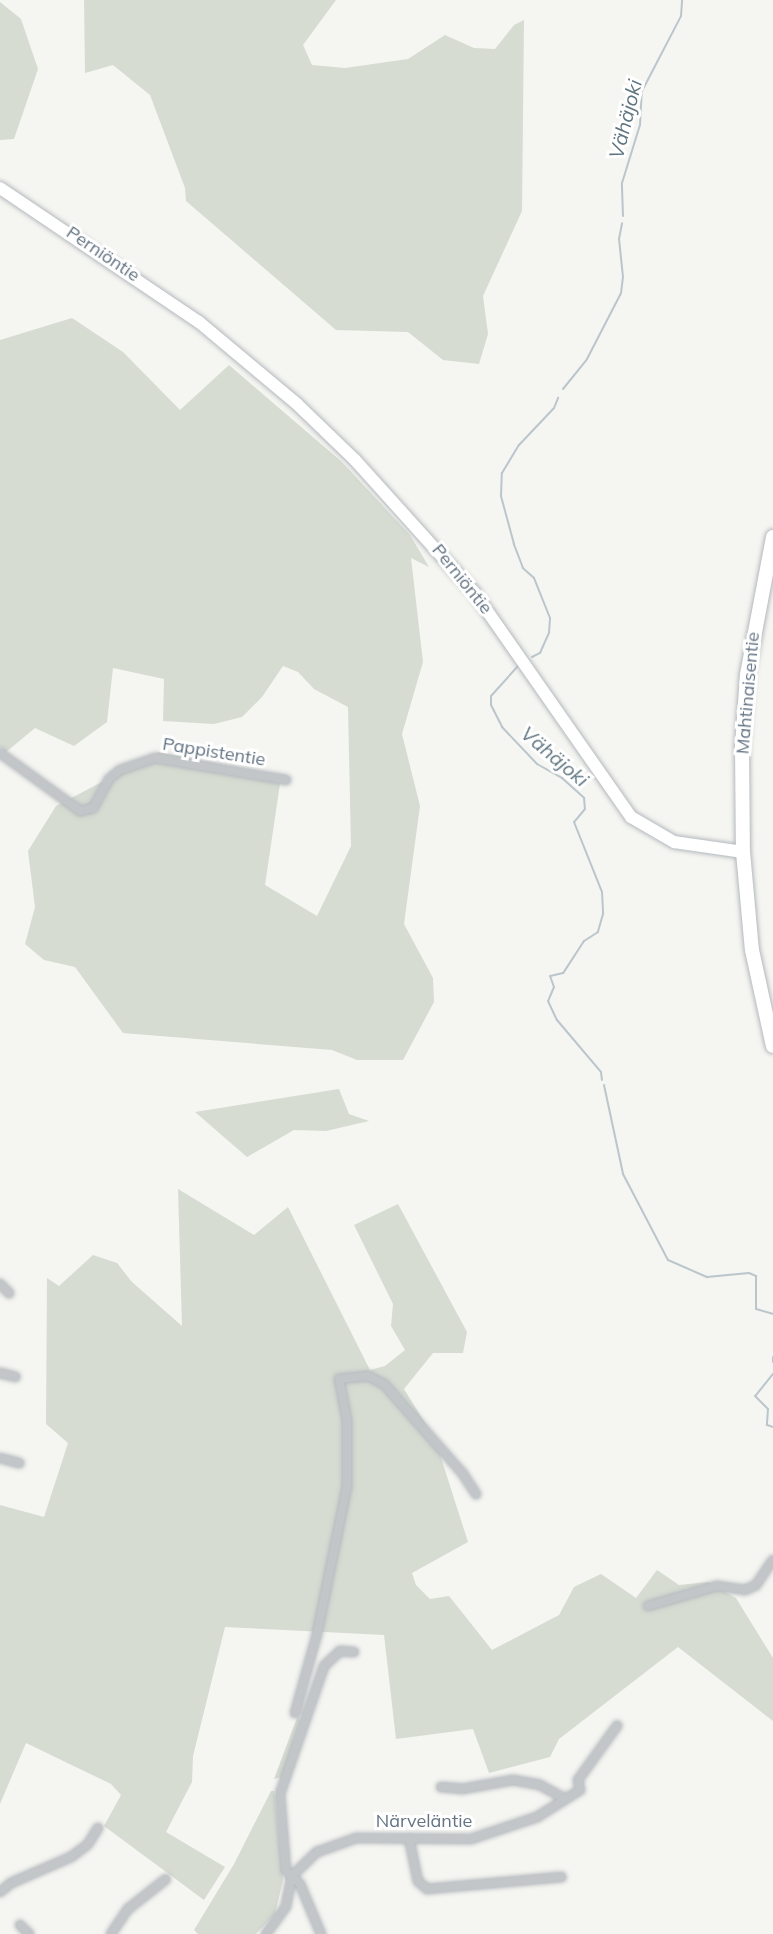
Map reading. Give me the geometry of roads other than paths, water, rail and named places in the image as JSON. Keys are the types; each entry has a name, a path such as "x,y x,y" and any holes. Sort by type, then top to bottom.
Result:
{"main road":[{"name":"Perniöntie","path":"0,188 199,322 297,404 355,460 474,592 631,816 674,842 743,852"},
{"name":"Mahtinaisentie","path":"743,852 742,746 747,675 773,537"},
{"path":"743,852 752,950 773,1046"}],"street":[{"name":"Pappistentie","path":"0,753 80,811 93,808 109,779 120,770 155,758 286,780"},
{"path":"0,1284 9,1293"},
{"path":"0,1373 16,1377"},
{"path":"295,1713 317,1634 347,1487 347,1420 339,1379 368,1376 384,1384 463,1474 476,1494"},
{"path":"0,1458 19,1463"},
{"path":"648,1606 717,1586 745,1590 756,1585 773,1560"},
{"path":"321,1934 300,1884 286,1871 282,1782 324,1666 340,1651 354,1652"},
{"name":"Närveläntie","path":"292,1876 307,1858 338,1843 356,1838 450,1840 489,1835 537,1817 563,1798 580,1791 578,1780 617,1726"},
{"path":"441,1787 462,1789 513,1780 540,1785 563,1798"},
{"path":"0,1892 11,1883 70,1857 88,1844 98,1828"},
{"path":"410,1838 418,1881 427,1889 561,1877"},
{"path":"266,1934 286,1906 292,1876"},
{"path":"111,1934 128,1909 166,1879"},
{"path":"20,1925 29,1934"}],"waterway":[{"name":"Vähäjoki","path":"623,216 622,183 640,125 642,91 681,16 682,0"},
{"name":"Vähäjoki","path":"563,389 587,359 621,293 623,277 619,239 622,223"},
{"name":"Vähäjoki","path":"532,657 540,653 549,633 550,618 534,578 523,568 514,544 501,496 502,473 519,445 554,408 558,398"},
{"name":"Vähäjoki","path":"518,666 491,696 491,705 502,727 537,764 562,778 584,798 585,809 574,822 602,892 603,914 598,932 584,941 563,973 550,976 554,987 548,1001 557,1020 601,1072 602,1080"},
{"name":"Vähäjoki","path":"604,1085 623,1174 668,1260 707,1277 749,1273 756,1276 756,1309 773,1314"},
{"name":"Vähäjoki","path":"773,1357 773,1362"},
{"name":"Vähäjoki","path":"773,1374 755,1396 768,1409 767,1425 773,1427"}]}
